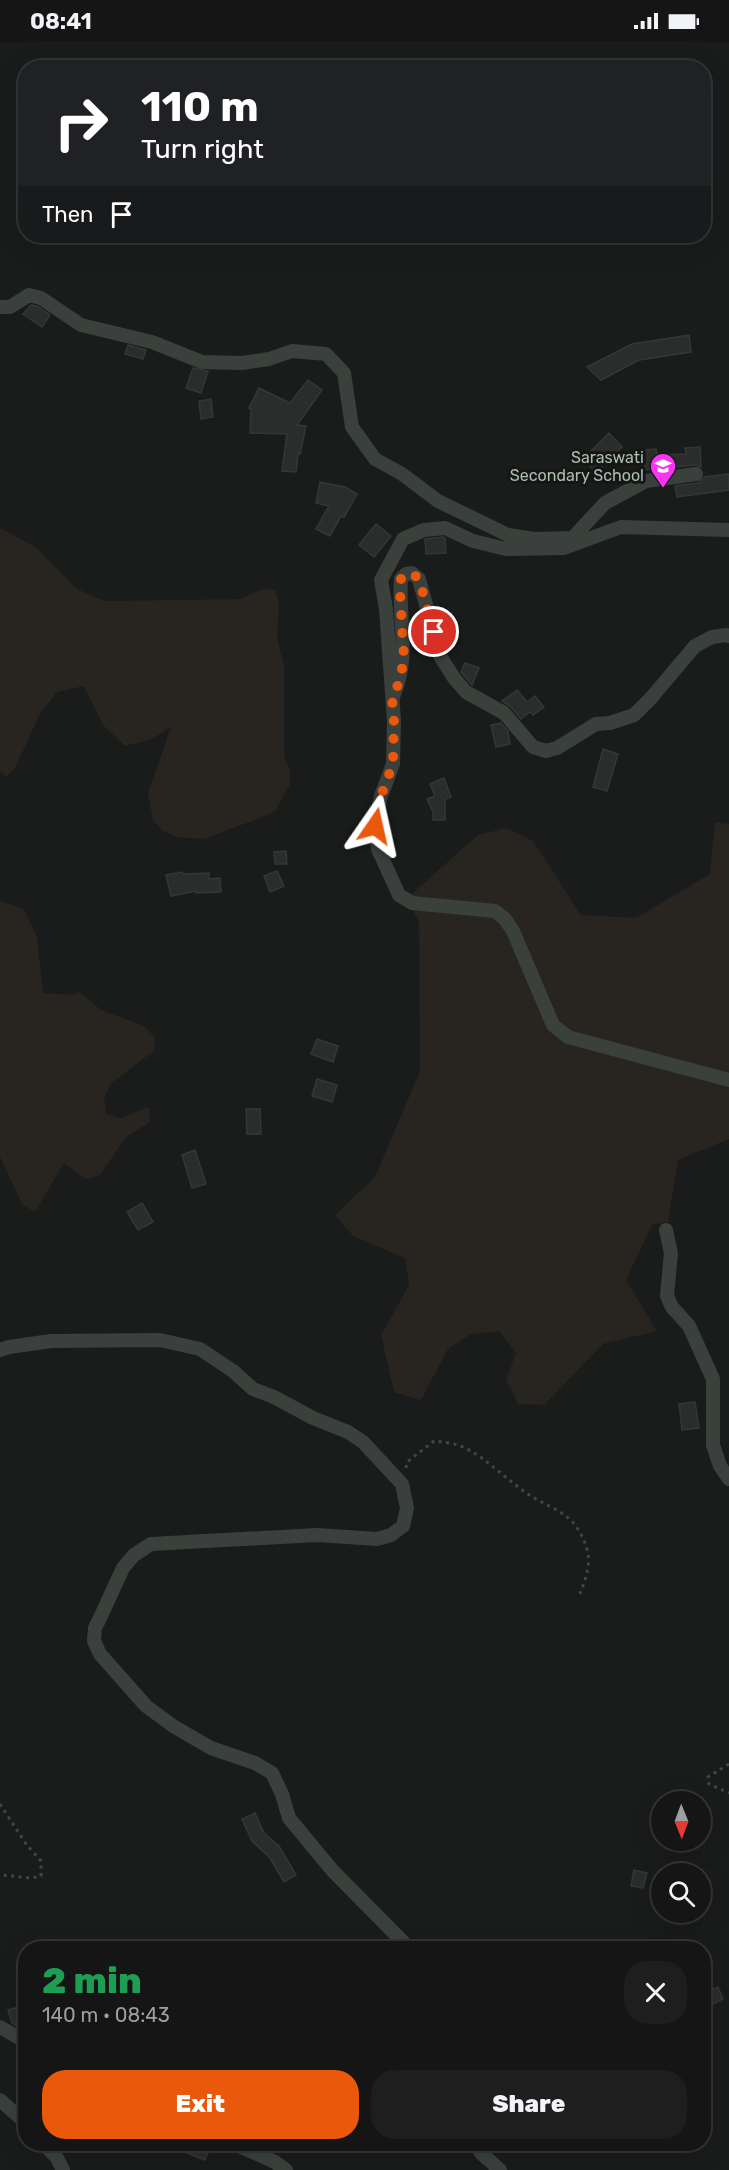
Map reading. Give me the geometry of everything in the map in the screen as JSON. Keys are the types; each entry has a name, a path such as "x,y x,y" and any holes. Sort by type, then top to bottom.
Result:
{"street":[{"path":"0,307 10,307 29,296 41,298 81,325 152,342 202,363 242,363 269,359 292,351 326,354 344,373 352,427 375,459 402,474 438,501 508,535 568,543"},
{"path":"568,543 605,503 646,481 696,474"},
{"path":"729,530 621,527 568,543 506,549 473,541 445,528 424,530 403,539 381,580 387,620 394,722 393,764 381,796 375,826 378,849 399,895 412,903 495,911 505,919 527,961 553,1025 568,1037 729,1080"},
{"path":"392,699 400,680 404,657 400,593 401,579 406,574 412,573 419,579 440,656 454,678 466,692 504,713 534,747 546,751 557,748 596,724 610,723 634,715 694,646 712,637 729,636"},
{"path":"666,1230 671,1253 667,1296 672,1307 690,1326 713,1379 713,1445 720,1466 729,1479"},
{"path":"0,1350 51,1341 160,1340 200,1348 254,1389 313,1418 348,1432 363,1442 402,1484 406,1508 403,1526 377,1539 317,1535 151,1544 134,1555 123,1568 95,1628 94,1641 100,1654 146,1706 173,1726 211,1748 255,1763 272,1773 282,1794 289,1818 332,1870 402,1941"},
{"path":"0,2027 18,2037"},
{"path":"0,2100 18,2115"},
{"path":"50,2151 63,2170"},
{"path":"251,2151 275,2162 286,2170"},
{"path":"480,2151 500,2170"}],"path":[{"path":"402,1484 407,1462 434,1441 449,1442 465,1448 530,1496 561,1511 579,1529 590,1557 589,1572 579,1596"},
{"path":"729,1764 708,1776 709,1784 729,1793"},
{"path":"0,1804 26,1844 41,1861 41,1876 32,1878 0,1875"}],"shaded area":[{"path":"0,528 35,547 77,589 105,601 241,599 259,590 275,589 279,603 277,638 284,666 284,756 290,770 290,784 276,810 204,839 176,837 163,831 153,820 148,793 171,727 152,739 125,746 103,725 84,686 57,692 40,714 15,768 5,778 3,772 0,772"},
{"path":"715,822 729,824 729,1139 678,1160 668,1222 652,1225 626,1280 657,1331 603,1344 544,1405 518,1404 506,1380 516,1353 499,1331 471,1334 448,1349 421,1400 394,1392 381,1335 409,1285 405,1258 353,1236 335,1215 375,1177 420,1071 419,922 406,899 478,835 507,828 533,841 581,915 636,918 710,874"},
{"path":"0,901 24,909 37,937 43,993 73,995 80,992 101,1010 142,1025 154,1036 155,1050 110,1084 104,1100 106,1114 121,1118 149,1107 150,1122 126,1137 100,1175 86,1179 64,1163 35,1212 22,1204 0,1157"}],"building":[{"path":"31,305 37,306 50,315 42,327 23,314"},
{"path":"689,335 691,352 639,360 601,380 587,367 632,344"},
{"path":"128,345 146,350 143,359 125,354"},
{"path":"193,368 208,371 201,393 186,388"},
{"path":"308,380 322,390 297,425 306,426 300,454 298,454 296,472 282,471 287,434 250,433 251,409 249,408 259,388 290,403"},
{"path":"211,399 213,417 201,419 199,401"},
{"path":"609,433 622,447 596,472 583,459"},
{"path":"700,447 701,467 695,465 644,470 643,450 656,449 657,455 686,454 685,448"},
{"path":"729,474 729,490 677,497 675,486 698,483 704,477"},
{"path":"320,482 345,487 357,494 330,536 316,529 329,506 316,503"},
{"path":"376,524 391,536 374,557 359,545"},
{"path":"443,537 446,553 426,554 425,539"},
{"path":"465,663 479,668 472,685 461,672"},
{"path":"517,690 527,702 535,696 544,707 533,715 530,712 521,719 511,707 502,701"},
{"path":"501,723 508,731 510,744 496,747 491,725"},
{"path":"603,749 618,754 607,791 593,787"},
{"path":"444,778 451,797 445,799 445,820 433,820 433,812 427,799 435,796 430,784"},
{"path":"286,851 287,864 275,864 274,852"},
{"path":"277,871 284,886 270,892 264,876"},
{"path":"182,872 183,874 209,873 209,879 220,878 221,892 196,893 196,891 171,896 166,875"},
{"path":"317,1039 338,1046 333,1062 311,1054"},
{"path":"317,1079 337,1085 332,1102 312,1096"},
{"path":"246,1109 260,1109 261,1134 247,1134"},
{"path":"195,1150 206,1184 192,1188 182,1155"},
{"path":"142,1203 153,1222 138,1230 127,1212"},
{"path":"695,1402 699,1428 682,1430 679,1404"},
{"path":"255,1813 264,1833 279,1846 296,1875 284,1882 270,1858 252,1841 242,1819"},
{"path":"634,1870 647,1873 643,1888 631,1886"},
{"path":"718,1987 723,1999 711,2005 711,1990"},
{"path":"18,2007 18,2024 12,2023 8,2010"},
{"path":"182,2151 208,2151 205,2160"}],"place":[{"name":"Saraswati Secondary School","path":"663,489"}],"route":[{"path":"375,826 381,796 393,764 392,699 400,680 404,657 400,593 401,579 406,574 412,573 419,579 434,632"}]}
